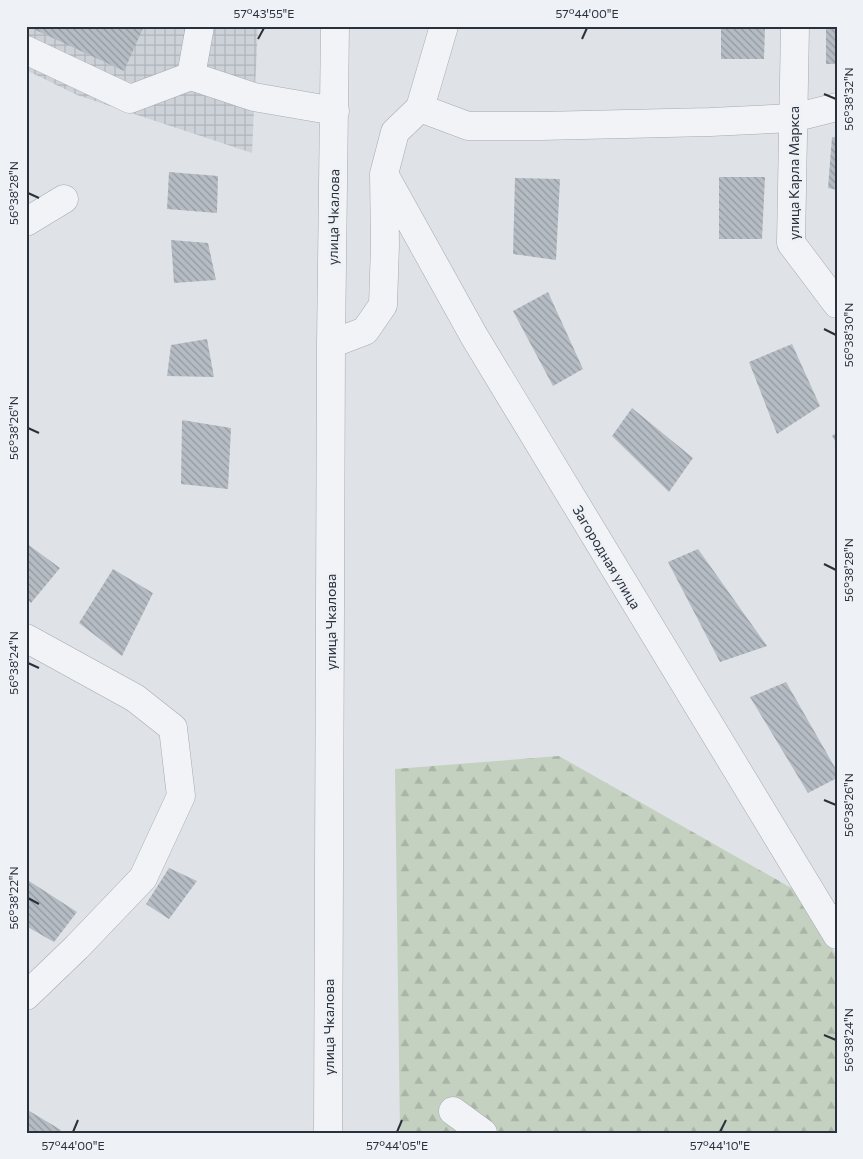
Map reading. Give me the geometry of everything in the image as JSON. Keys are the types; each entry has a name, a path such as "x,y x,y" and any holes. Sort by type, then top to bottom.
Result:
{"street":[{"path":"191,76 200,26"},
{"path":"26,50 130,99 191,76 254,97 335,111 335,26"},
{"path":"331,344 365,331 383,305 385,245 384,174 395,132 420,108 444,26"},
{"name":"улица Карла Маркса","path":"795,26 791,243 837,304"},
{"path":"420,108 468,126 591,125 793,118 837,107"},
{"name":"улица Чкалова","path":"328,1133 331,344 335,111"},
{"name":"Загородная улица","path":"384,174 474,336 837,935"},
{"path":"26,222 64,199"},
{"path":"26,638 135,698 173,728 181,796 143,878 77,947 26,996"},
{"path":"453,1111 483,1133"}],"shaded area":[{"path":"26,26 258,26 252,153 77,95 26,70"}],"green space":[{"path":"559,756 802,894 837,957 837,1133 400,1133 395,769"}],"building":[{"path":"27,26 144,26 124,71"},
{"path":"721,26 765,26 764,59 721,59"},
{"path":"826,26 837,26 837,64 826,64"},
{"path":"832,137 837,138 837,190 828,188"},
{"path":"169,172 218,176 217,213 167,209"},
{"path":"719,177 765,177 762,239 719,239"},
{"path":"515,178 560,179 556,260 513,254"},
{"path":"171,240 208,243 216,280 174,283"},
{"path":"548,292 583,369 553,386 513,311"},
{"path":"207,339 214,377 167,376 171,345"},
{"path":"792,344 820,406 777,434 749,362"},
{"path":"632,408 693,458 669,492 612,436"},
{"path":"182,420 231,428 228,489 181,484"},
{"path":"837,432 837,444 832,436"},
{"path":"26,543 60,568 31,603 26,599"},
{"path":"698,549 767,646 720,662 668,562"},
{"path":"113,569 153,593 122,656 79,623"},
{"path":"786,682 837,771 837,778 808,793 750,697"},
{"path":"169,868 197,881 169,919 146,904"},
{"path":"26,879 77,912 54,942 26,926"},
{"path":"26,1109 61,1130 59,1133 26,1133"}]}
